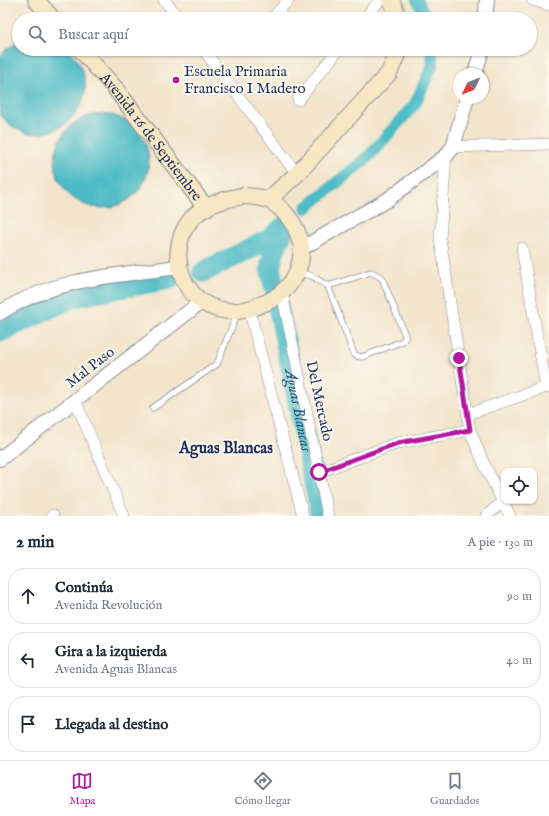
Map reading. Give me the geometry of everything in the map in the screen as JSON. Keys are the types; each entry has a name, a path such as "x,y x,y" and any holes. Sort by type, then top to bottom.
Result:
{"main road":[{"path":"36,0 47,12"},
{"path":"390,0 396,12"},
{"name":"Avenida 16 de Septiembre","path":"86,56 115,88 206,208"},
{"path":"268,200 296,174 389,73 396,56"},
{"path":"242,196 268,200 278,206 295,226 300,238 302,248 301,259 297,272 290,284 282,293 271,301 242,310 223,310 211,307 201,302 191,292 184,280 180,268 178,251 182,235 190,221 206,208 225,199 242,196"}],"street":[{"path":"164,0 174,12"},
{"path":"278,12 288,0"},
{"path":"370,12 380,0"},
{"path":"486,12 487,0"},
{"path":"532,0 549,5"},
{"path":"207,56 296,174"},
{"path":"298,100 334,56"},
{"path":"477,68 480,56"},
{"path":"465,104 449,152 440,238 470,430 483,462 501,497"},
{"path":"302,248 387,200 449,152 549,144"},
{"path":"468,414 548,386 522,248"},
{"path":"0,313 14,304 43,291 83,280 180,268"},
{"name":"Del Mercado","path":"282,293 328,516"},
{"name":"Mal Paso","path":"0,459 201,302"},
{"path":"242,310 303,516"},
{"path":"75,400 124,516"},
{"path":"319,472 398,443 470,430"},
{"path":"486,516 501,503"},
{"path":"504,504 510,516"}],"lane":[{"path":"297,272 312,276 328,286 354,354 357,356 362,358 403,341 406,335 382,278 377,274 371,272 328,286"},
{"path":"152,408 217,364 235,319 242,310"}],"water":[{"path":"12,46 12,56 73,56 82,69 85,89 80,107 68,121 53,131 35,134 16,129 0,114 0,57"},
{"path":"102,114 120,117 135,128 146,143 149,161 146,179 135,194 120,205 102,208 84,205 69,194 58,179 55,161 58,143 69,128 84,117"}],"waterway":[{"name":"Aguas Blancas","path":"417,0 423,12"},
{"name":"Aguas Blancas","path":"306,208 368,157 415,104 433,64 432,56"},
{"name":"Aguas Blancas","path":"203,272 268,240 286,225"},
{"name":"Aguas Blancas","path":"275,290 270,268 275,249 285,228"},
{"name":"Aguas Blancas","path":"0,332 73,297 170,279"},
{"name":"Aguas Blancas","path":"278,305 321,516"}],"place":[{"name":"Escuela Primaria Francisco I Madero","path":"176,80"}],"district":[{"name":"Aguas Blancas","path":"226,447"}],"route":[{"path":"319,472 398,443 470,430 459,358"}]}
